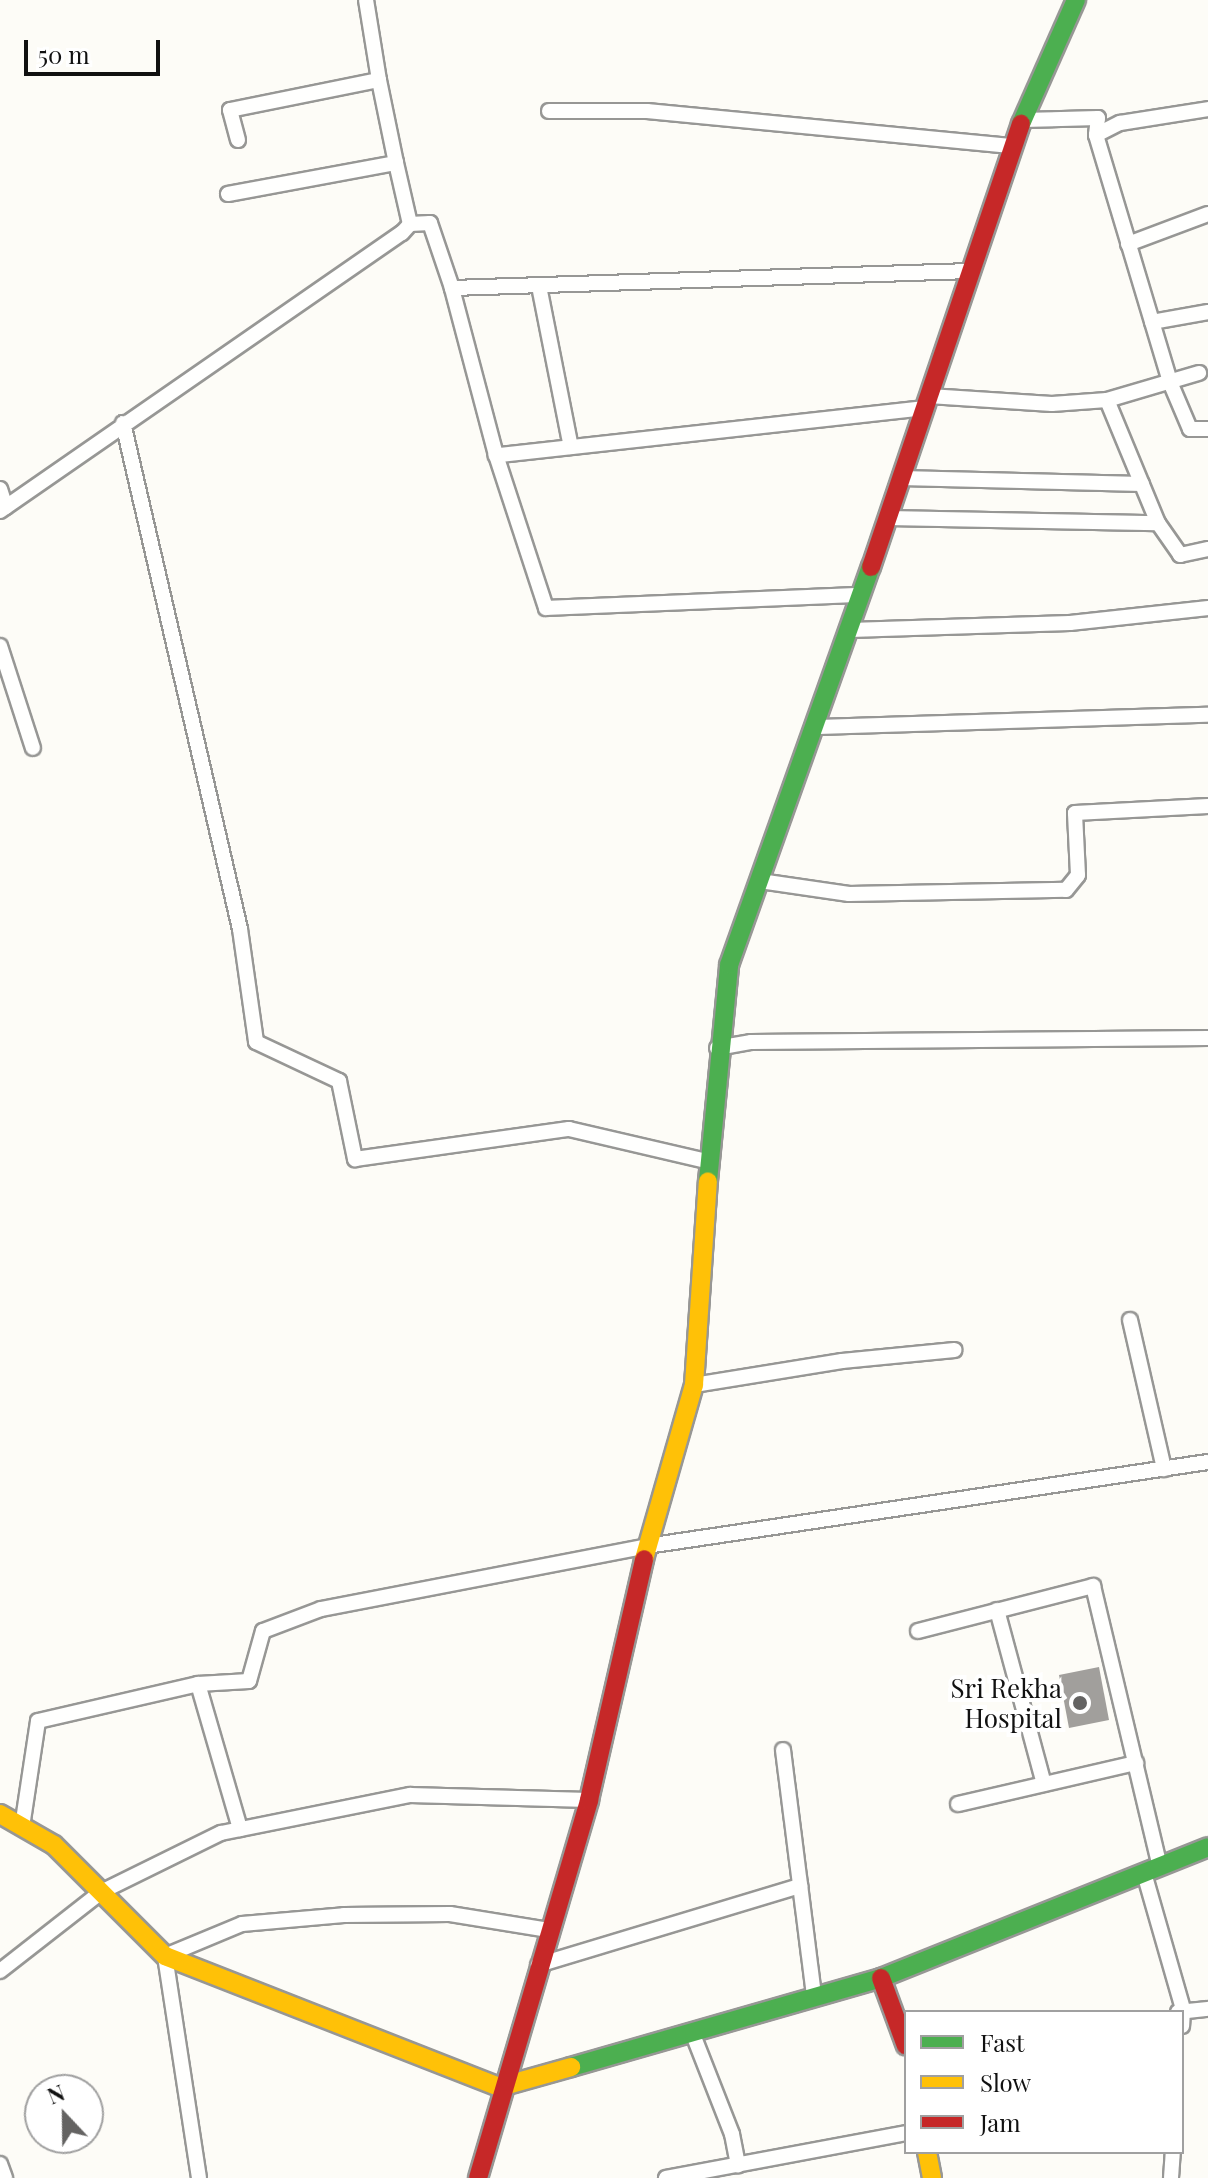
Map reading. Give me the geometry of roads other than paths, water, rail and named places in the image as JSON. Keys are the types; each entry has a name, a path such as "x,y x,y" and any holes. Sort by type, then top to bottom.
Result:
{"main road":[{"path":"478,2178 500,2087 589,1800 647,1546 694,1385 717,1048 729,965 817,727 1022,120 1076,0"},
{"path":"0,1814 54,1845 165,1956 500,2087 881,1978 1208,1847"},
{"path":"881,1978 904,2041"},
{"path":"927,2154 932,2178"}],"street":[{"path":"366,0 379,80 410,224"},
{"path":"238,140 230,110 379,80"},
{"path":"1096,135 1120,123 1208,109"},
{"path":"549,111 647,111 1013,146"},
{"path":"1022,120 1098,118 1096,135 1170,382 1190,429 1208,429"},
{"path":"228,194 396,163"},
{"path":"1128,244 1208,214"},
{"path":"0,489 3,509 410,224 430,223 452,288 496,455 546,608 861,595"},
{"path":"452,288 971,271"},
{"path":"539,286 571,447"},
{"path":"1152,322 1208,312"},
{"path":"496,455 927,402 1052,404 1107,400 1199,373"},
{"path":"1107,400 1158,523 1180,555 1208,549"},
{"path":"123,423 240,929 256,1042 339,1081 355,1159 569,1129 711,1162"},
{"path":"901,478 1142,484"},
{"path":"888,518 1158,523"},
{"path":"850,630 1070,623 1208,608"},
{"path":"0,646 33,748"},
{"path":"817,727 1208,715"},
{"path":"760,881 849,894 1066,890 1078,875 1075,813 1208,806"},
{"path":"717,1048 751,1042 1208,1038"},
{"path":"1130,1320 1164,1469"},
{"path":"694,1385 842,1361 954,1350"},
{"path":"22,1827 38,1721 198,1684 249,1681 263,1631 321,1609 647,1546 1208,1462"},
{"path":"918,1631 1093,1586 1136,1763 1152,1870 1180,2010"},
{"path":"997,1610 1044,1784"},
{"path":"198,1684 228,1775 240,1829"},
{"path":"783,1750 814,1997"},
{"path":"958,1804 1136,1763"},
{"path":"0,1971 101,1892 221,1833 410,1795 589,1800"},
{"path":"538,1965 800,1886"},
{"path":"199,2178 165,1956 242,1924 344,1915 450,1914 549,1930"},
{"path":"1184,2011 1208,2009"},
{"path":"692,2032 732,2134 738,2165"},
{"path":"666,2178 904,2133"},
{"path":"1171,2178 1173,2154"},
{"path":"0,2164 5,2178"}],"place":[{"name":"Sri Rekha Hospital","path":"1080,1703"}]}
